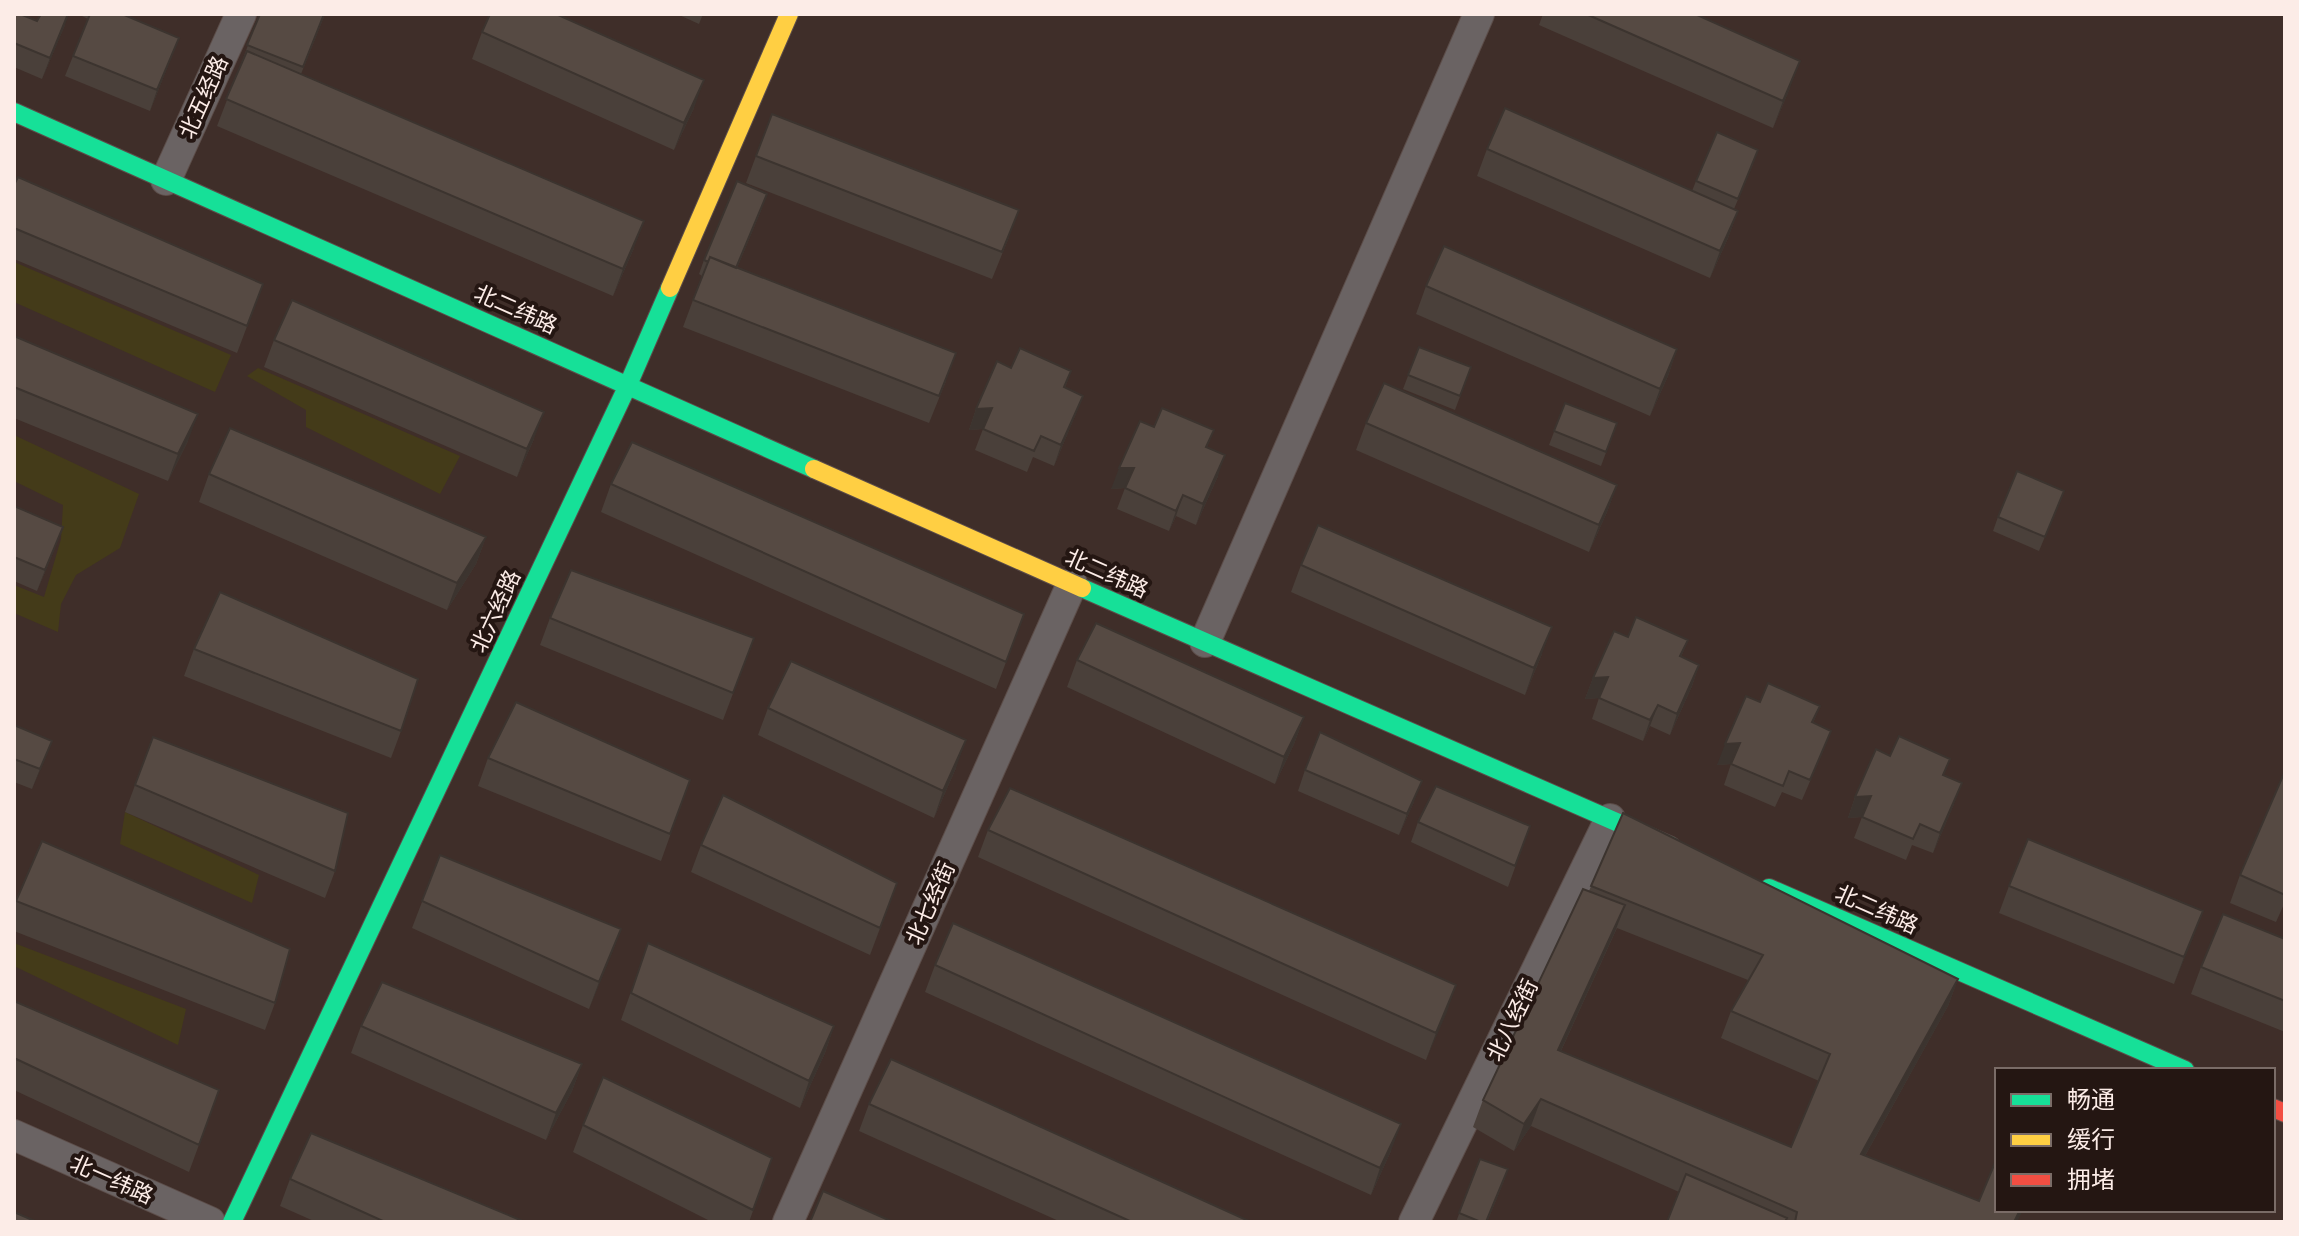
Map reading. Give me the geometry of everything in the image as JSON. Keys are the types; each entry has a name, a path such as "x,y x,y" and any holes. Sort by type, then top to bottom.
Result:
{"street":[{"name":"北五经路","path":"166,180 241,14"},
{"name":"北六经路","path":"232,1222 628,385 789,14"},
{"path":"1205,642 1479,14"},
{"name":"北二纬路","path":"14,112 1072,584 1682,850"},
{"name":"北七经街","path":"788,1222 1072,584"},
{"name":"北八经街","path":"1414,1222 1610,819"},
{"name":"北二纬路","path":"1753,882 2180,1068"},
{"name":"北一纬路","path":"14,1135 210,1222"}],"shaded area":[{"path":"14,262 231,355 215,392 14,302"},
{"path":"258,368 460,456 440,494 306,427 306,410 247,376"},
{"path":"14,435 139,494 120,548 76,575 61,604 58,632 14,613 14,585 44,597 61,539 63,505 14,481"},
{"path":"125,812 259,875 252,903 120,844"},
{"path":"14,943 186,1009 178,1045 14,966"}],"building":[{"path":"14,14 37,21 41,14 68,14 50,58 14,43"},
{"path":"90,14 122,14 179,38 157,90 73,56"},
{"path":"260,14 324,14 303,67 247,45"},
{"path":"490,14 556,14 704,80 684,123 482,32"},
{"path":"1586,14 1695,14 1800,61 1783,101"},
{"path":"247,51 644,221 623,269 226,99"},
{"path":"1505,108 1738,211 1720,251 1487,149"},
{"path":"772,114 1019,210 1002,252 756,156"},
{"path":"1717,132 1758,150 1738,199 1696,181"},
{"path":"18,177 263,284 247,326 14,228 14,185"},
{"path":"737,181 767,194 736,268 710,257 708,262 704,260"},
{"path":"1444,246 1677,349 1660,389 1426,286"},
{"path":"710,257 956,353 939,396 693,300"},
{"path":"292,300 544,412 527,449 274,340"},
{"path":"14,336 198,414 178,454 14,387"},
{"path":"1419,347 1471,367 1460,396 1408,375"},
{"path":"1020,348 1071,371 1064,387 1083,396 1061,445 1041,436 1034,451 983,429 992,408 976,409 997,361 1011,368"},
{"path":"1384,383 1617,485 1599,525 1366,423"},
{"path":"1565,403 1617,423 1606,452 1554,431"},
{"path":"1162,408 1214,430 1206,447 1225,455 1203,504 1183,495 1176,511 1125,488 1134,468 1119,468 1140,421 1154,427"},
{"path":"230,428 486,537 457,583 209,474"},
{"path":"632,442 1024,614 1006,662 611,484"},
{"path":"2017,471 2064,491 2045,537 1998,517"},
{"path":"14,506 63,527 45,570 14,557"},
{"path":"1318,525 1552,627 1534,668 1301,565"},
{"path":"571,570 754,638 733,693 550,618"},
{"path":"220,592 418,679 401,731 194,649"},
{"path":"1636,617 1688,640 1680,656 1699,665 1677,714 1658,705 1650,720 1599,698 1608,677 1593,678 1614,631 1628,637"},
{"path":"1096,623 1304,717 1284,757 1077,660"},
{"path":"791,661 966,740 943,791 768,708"},
{"path":"1768,683 1820,706 1812,722 1831,731 1810,780 1789,771 1783,786 1731,764 1740,743 1725,744 1746,696 1760,702"},
{"path":"516,702 690,780 670,834 488,758"},
{"path":"14,725 52,741 40,769 14,759"},
{"path":"1320,732 1422,781 1407,814 1305,770"},
{"path":"1899,736 1950,759 1943,775 1962,783 1940,833 1920,824 1913,839 1862,817 1871,796 1855,797 1876,749 1890,756"},
{"path":"153,737 348,813 335,871 135,785"},
{"path":"2285,771 2285,895 2240,875"},
{"path":"1436,786 1530,826 1515,866 1418,822"},
{"path":"1010,788 1456,985 1436,1033 988,830"},
{"path":"723,795 897,883 880,928 701,845"},
{"path":"1623,813 1958,979 1861,1154 1979,1201 1995,1163 1995,1212 2019,1212 2014,1222 1795,1222 1797,1212 1541,1099 1524,1124 1483,1100 1583,889 1625,905 1558,1050 1791,1147 1830,1054 1731,1011 1763,955 1591,886"},
{"path":"2028,839 2203,911 2184,957 2009,886"},
{"path":"42,841 290,949 275,1003 16,901"},
{"path":"440,855 621,929 599,982 422,901"},
{"path":"2223,914 2285,939 2285,1001 2201,967"},
{"path":"953,923 1401,1124 1380,1168 935,965"},
{"path":"648,943 834,1026 809,1081 631,993"},
{"path":"382,982 582,1064 556,1113 361,1026"},
{"path":"14,1001 219,1090 199,1145 14,1058"},
{"path":"891,1059 1251,1222 1132,1222 869,1104"},
{"path":"603,1077 772,1158 753,1210 583,1125"},
{"path":"311,1133 525,1222 385,1222 290,1179"},
{"path":"1480,1159 1508,1169 1486,1222 1459,1213"},
{"path":"1686,1174 1787,1218 1785,1222 1667,1222"},
{"path":"823,1191 893,1222 810,1222"},
{"path":"14,1212 37,1222 14,1222"}],"traffic: fast":[{"path":"14,112 814,469"},
{"path":"232,1222 628,385 670,288"},
{"path":"1082,588 1671,846"},
{"path":"1769,888 2180,1068"}],"traffic: slow":[{"path":"670,288 789,14"},
{"path":"814,469 1082,588"}],"traffic: jam":[{"path":"2275,1109 2285,1113"}]}
